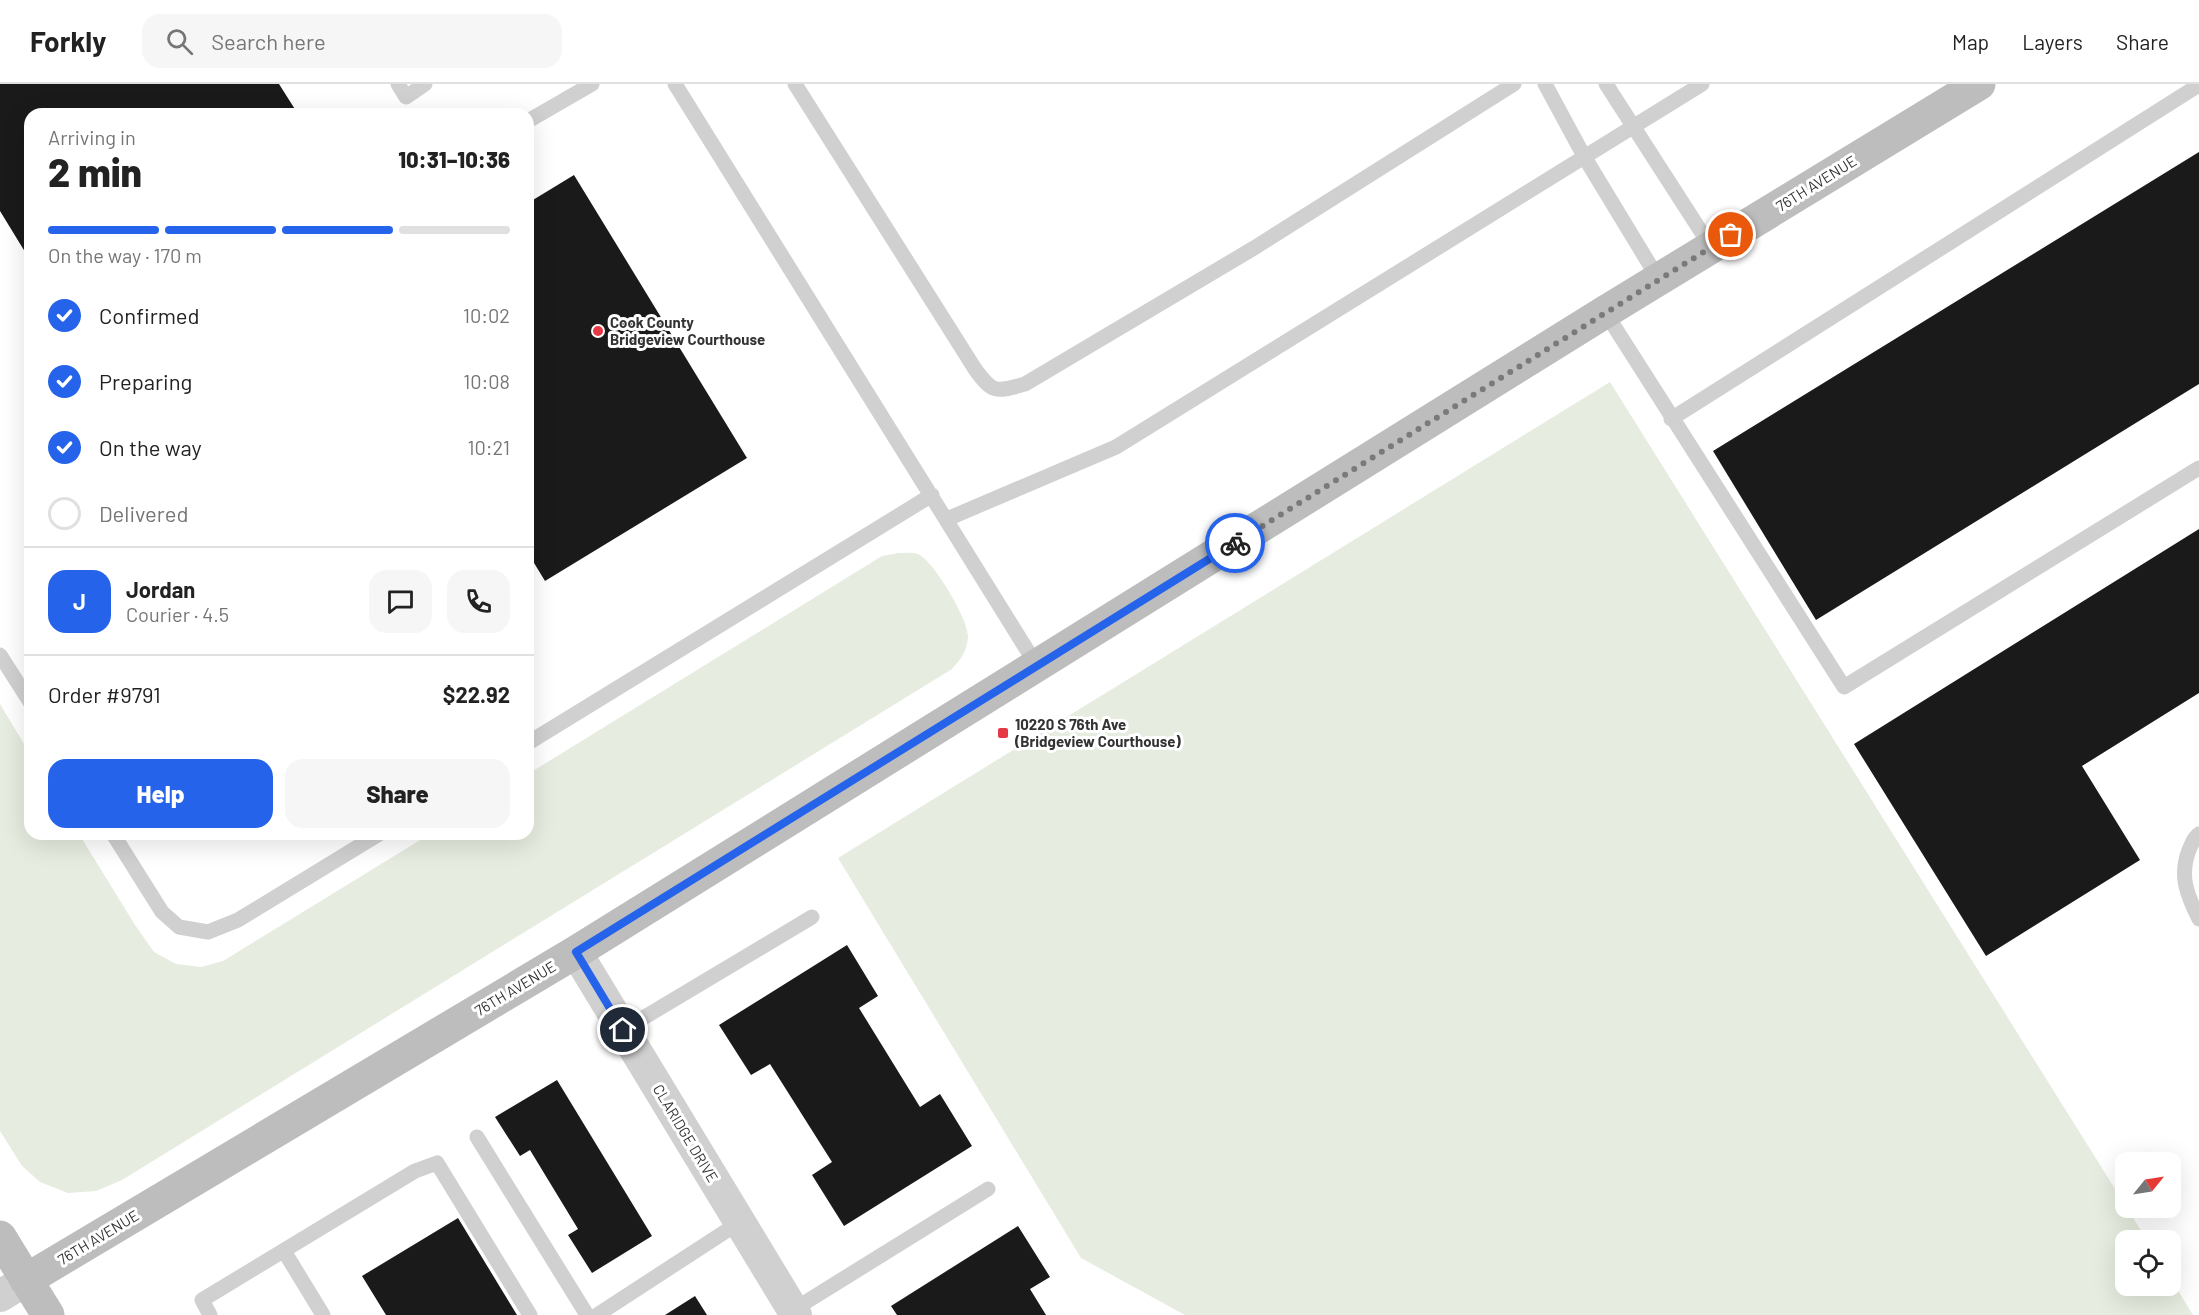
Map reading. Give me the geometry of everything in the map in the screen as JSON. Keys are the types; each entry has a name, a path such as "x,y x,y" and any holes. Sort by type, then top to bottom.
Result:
{"street":[{"name":"76TH AVENUE","path":"13,1288 576,952 1605,312 1979,84"},
{"name":"CLARIDGE DRIVE","path":"576,952 795,1313"},
{"path":"0,1237 13,1288 48,1315"}],"lane":[{"path":"398,84 406,97 425,84"},
{"path":"534,118 592,84"},
{"path":"675,84 1038,666"},
{"path":"795,84 975,369 987,386 1003,390 1025,384 1254,248 1514,84"},
{"path":"1545,84 1585,158 1659,280"},
{"path":"1606,84 1711,247"},
{"path":"947,519 1116,447 1702,84"},
{"path":"1671,419 2199,85"},
{"path":"1605,312 1671,419 1844,687 2199,468"},
{"path":"534,739 932,495"},
{"path":"0,655 24,693"},
{"path":"2199,834 2194,837 2183,864 2188,897 2199,919"},
{"path":"117,840 162,912 179,927 208,932 238,920 369,840"},
{"path":"623,1030 812,917"},
{"path":"477,1137 587,1315"},
{"path":"210,1315 202,1300 416,1171 437,1163 530,1315"},
{"path":"795,1313 988,1189"},
{"path":"597,1315 740,1222"},
{"path":"284,1251 323,1315"}],"shaded area":[{"path":"1610,382 2115,1189 2115,1218 2133,1218 2141,1230 2115,1230 2115,1296 2181,1295 2193,1315 1185,1315 1081,1258 838,858"},
{"path":"916,553 941,578 963,618 968,637 963,654 952,669 122,1180 96,1191 68,1193 40,1182 22,1166 0,1131 0,704 24,744 24,840 83,840 154,952 176,964 201,967 223,961 420,840 534,840 534,770 882,556"}],"building":[{"path":"0,84 279,84 294,108 24,108 24,250 0,211"},
{"path":"2199,152 2199,384 1816,620 1713,451"},
{"name":"Cook County Bridgeview Courthouse","path":"574,175 747,458 545,581 534,563 534,199"},
{"path":"2199,529 2199,693 2082,766 2140,860 1986,956 1854,744"},
{"path":"847,945 878,996 859,1008 920,1107 940,1094 972,1146 844,1226 812,1175 832,1162 770,1064 751,1075 719,1025"},
{"path":"557,1080 652,1236 592,1273 568,1235 578,1229 530,1150 520,1156 495,1117"},
{"path":"458,1218 517,1315 386,1315 362,1276"},
{"path":"1018,1226 1050,1277 1030,1289 1046,1315 897,1315 891,1306"},
{"path":"695,1296 707,1315 665,1315"}],"way so far":[{"path":"1235,543 1731,235"}],"place":[{"name":"Cook County Bridgeview Courthouse","path":"598,331"},
{"name":"10220 S 76th Ave (Bridgeview Courthouse)","path":"1003,733"}],"route":[{"path":"623,1030 576,952 1235,543"}]}
